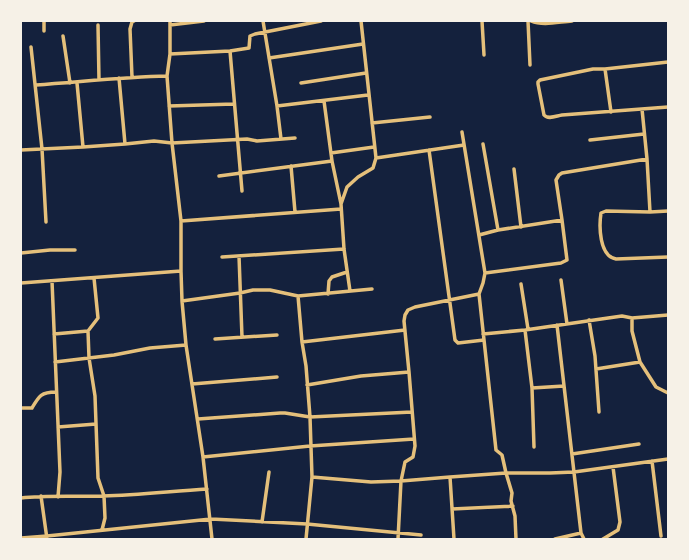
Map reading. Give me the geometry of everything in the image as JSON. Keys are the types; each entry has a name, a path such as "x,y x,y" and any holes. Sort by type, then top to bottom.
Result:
{"street":[{"path":"44,21 44,31"},
{"path":"132,77 130,29 132,22 134,21"},
{"path":"204,21 170,23 170,54 167,76 172,143 181,221 182,301 186,345 198,419 211,519 212,539"},
{"path":"263,21 278,106 281,139"},
{"path":"170,54 230,51 249,48 250,36 255,34 321,21"},
{"path":"341,204 347,187 358,176 373,168 376,158 361,21"},
{"path":"482,21 484,55"},
{"path":"530,65 529,21 572,21"},
{"path":"98,25 99,80"},
{"path":"64,36 70,83"},
{"path":"269,58 363,44"},
{"path":"31,47 42,149 46,222"},
{"path":"230,51 242,191"},
{"path":"668,62 593,69 547,78 538,82 544,115 548,118 562,115 668,107"},
{"path":"606,68 611,112"},
{"path":"301,83 366,73"},
{"path":"36,85 132,77 167,76"},
{"path":"119,78 125,144"},
{"path":"77,82 83,147"},
{"path":"278,106 368,95"},
{"path":"324,100 332,161 341,204 344,249 350,291"},
{"path":"169,106 234,104"},
{"path":"642,109 650,212"},
{"path":"372,123 430,117"},
{"path":"462,132 484,274 483,283 479,294 496,450 502,455 512,493 511,500 515,516 516,539"},
{"path":"590,140 644,134"},
{"path":"21,150 154,141 172,143 237,139 257,141 296,138"},
{"path":"376,158 464,144"},
{"path":"483,144 498,230"},
{"path":"331,153 374,147"},
{"path":"429,150 454,336 456,342 484,340"},
{"path":"484,274 560,263 567,260 556,180 559,175 562,173 647,159"},
{"path":"218,176 332,161"},
{"path":"291,166 295,212"},
{"path":"514,169 521,227"},
{"path":"181,221 341,209"},
{"path":"668,211 606,212 601,213 600,221 602,243 612,258 668,257"},
{"path":"479,235 498,230 562,220"},
{"path":"222,257 344,249"},
{"path":"21,253 50,250 75,250"},
{"path":"239,256 242,337"},
{"path":"21,283 181,271"},
{"path":"328,294 329,281 332,277 347,272"},
{"path":"94,278 98,318 88,331 89,358 95,396 98,478 104,496 105,518 102,530"},
{"path":"561,280 567,324"},
{"path":"52,281 60,472 58,497"},
{"path":"522,284 532,388 534,447"},
{"path":"182,301 253,290 270,290 298,296 372,289"},
{"path":"398,539 397,533 401,481 404,462 413,457 414,446 410,372 404,315 408,310 415,307 479,294"},
{"path":"298,296 310,417 312,477 306,539"},
{"path":"483,334 622,316 632,318 668,315"},
{"path":"632,318 632,331 640,362 656,386 668,393"},
{"path":"589,320 595,356 599,412"},
{"path":"557,325 574,472 584,539"},
{"path":"302,342 405,330"},
{"path":"54,334 88,331"},
{"path":"215,339 277,335"},
{"path":"55,362 114,355 150,348 186,345"},
{"path":"596,369 640,362"},
{"path":"307,385 361,376 410,372"},
{"path":"192,384 277,377"},
{"path":"532,388 564,386"},
{"path":"21,408 32,408 38,397 47,392 56,392"},
{"path":"198,419 280,413 310,417 412,412"},
{"path":"58,427 96,424"},
{"path":"203,457 310,446 414,439"},
{"path":"572,454 639,444"},
{"path":"312,477 371,482 506,473 550,474 613,467 668,458"},
{"path":"652,461 661,536"},
{"path":"603,539 618,530 620,522 613,467"},
{"path":"262,522 269,472"},
{"path":"450,477 454,539"},
{"path":"21,498 41,496 104,496 207,489"},
{"path":"41,496 47,537"},
{"path":"452,510 513,506"},
{"path":"21,538 47,537 211,519 308,524 420,535"},
{"path":"555,539 582,533"}]}
